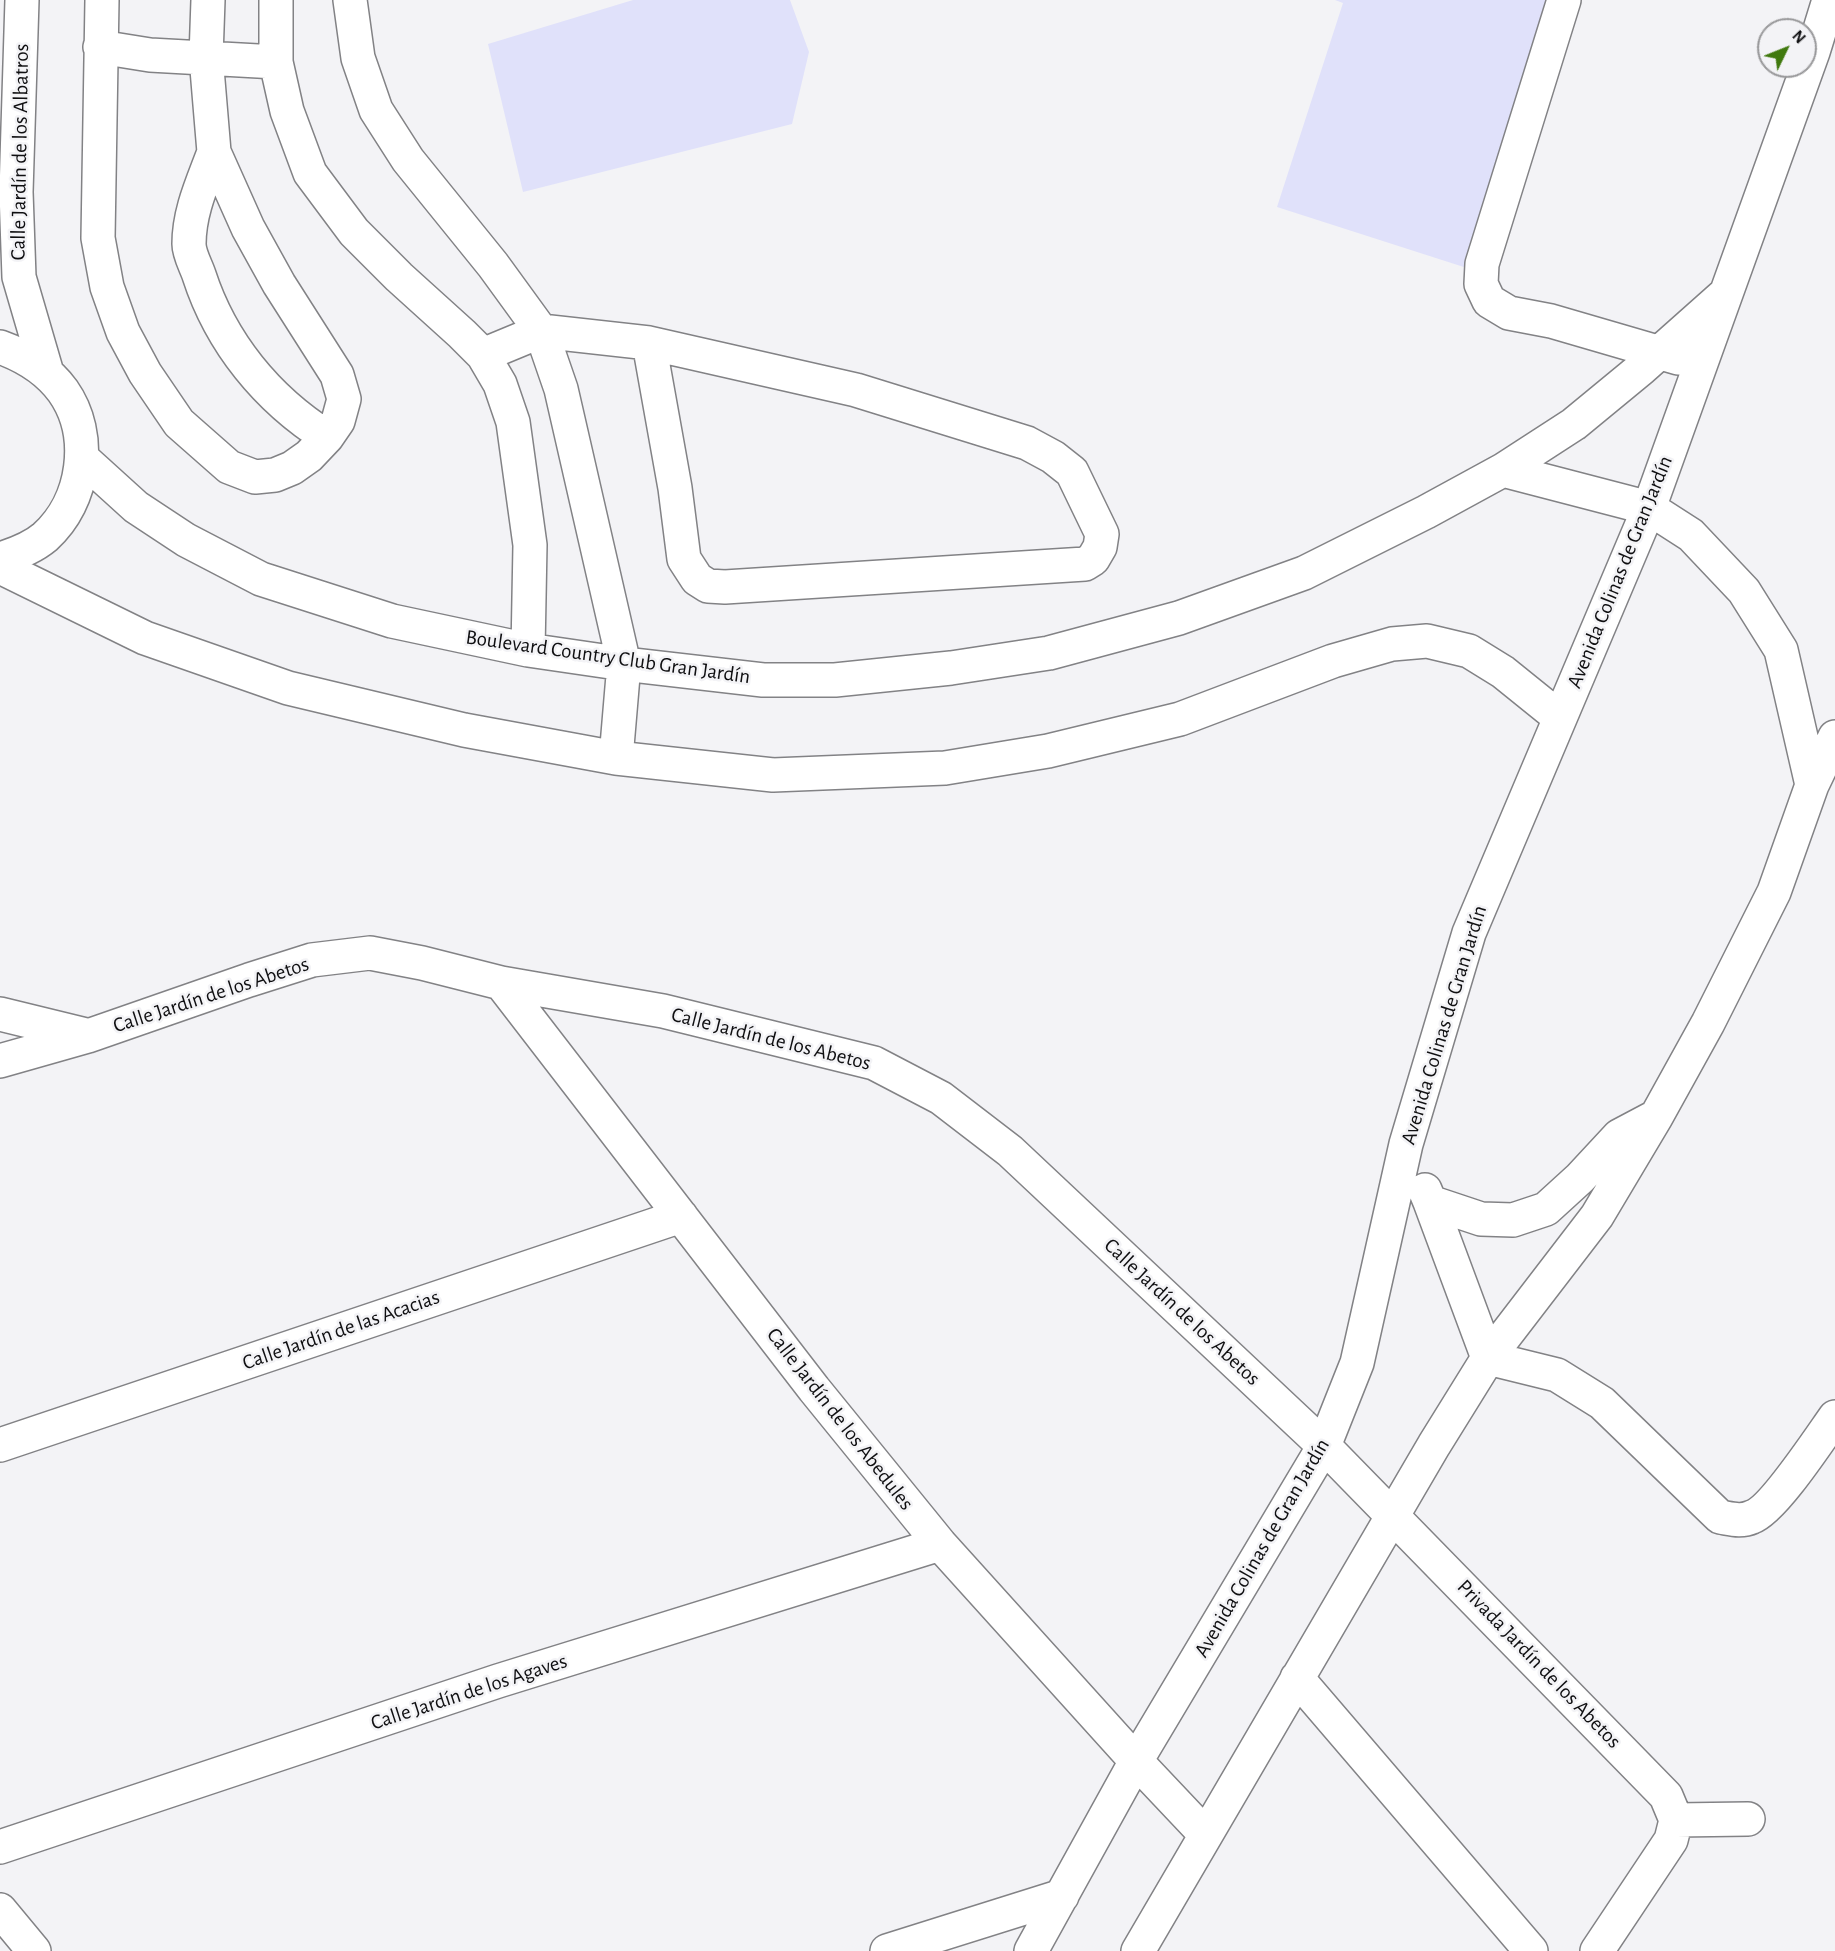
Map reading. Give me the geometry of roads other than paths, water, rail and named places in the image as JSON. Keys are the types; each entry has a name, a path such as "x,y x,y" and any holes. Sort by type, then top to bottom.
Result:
{"street":[{"name":"Calle Jardín de los Albatros","path":"22,0 11,35 20,277 47,373"},
{"path":"102,0 98,238 107,288 123,332 145,373 179,423 229,467 255,477 275,475 292,468 309,456 327,437 338,421 344,399 337,375 279,284 248,228 214,152 206,57 208,0"},
{"path":"276,0 276,62 287,111 310,173 354,232 483,355 500,384 513,422 530,545 528,650"},
{"path":"350,0 358,58 376,110 408,160 493,265 541,331 561,389 624,664 616,758"},
{"path":"1564,0 1482,264 1481,284 1489,301 1509,313 1551,321 1660,351 1701,365"},
{"name":"Avenida Colinas de Gran Jardín","path":"1031,1951 1136,1761 1324,1446 1357,1363 1406,1144 1469,933 1649,508 1813,52 1829,0"},
{"path":"100,47 150,55 276,62"},
{"path":"214,152 193,207 189,247 208,303 237,354 269,392 301,421 327,437"},
{"name":"Boulevard Country Club Gran Jardín","path":"82,458 136,507 186,540 261,579 392,621 528,650 624,664 763,680 835,680 951,668 1049,653 1179,618 1304,573 1426,512 1503,470 1574,424 1727,292"},
{"path":"483,355 541,331 650,343 856,390 1027,443 1053,457 1072,472 1102,534 1101,547 1093,559 1085,564 725,587 708,586 697,579 684,559 675,488 650,343"},
{"path":"0,347 25,357 47,373 63,391 74,412 81,434 82,458 77,487 64,514 45,537 20,553 0,559"},
{"path":"1503,470 1649,508 1691,535 1744,591 1781,650 1812,785"},
{"path":"0,567 146,638 288,687 464,730 616,758 773,775 945,768 1048,750 1180,719 1333,662 1392,644 1427,641 1469,651 1503,672 1560,718"},
{"path":"1138,1951 1434,1445 1488,1358 1597,1216 1656,1117 1708,1023 1774,892 1812,785 1835,737"},
{"name":"Calle Jardín de los Abetos","path":"0,1014 88,1036 312,960 370,953 422,963 501,983 663,1011 874,1063 941,1098 1010,1151 1394,1514"},
{"name":"Calle Jardín de los Abedules","path":"501,983 814,1389 940,1544 1205,1834"},
{"path":"0,1061 88,1036"},
{"path":"1430,1202 1481,1219 1513,1220 1546,1209 1580,1178 1619,1136 1656,1117"},
{"path":"1406,1144 1488,1358"},
{"name":"Calle Jardín de las Acacias","path":"0,1445 681,1216"},
{"path":"1488,1358 1557,1375 1602,1403 1720,1517 1739,1521 1755,1517 1773,1502 1835,1417"},
{"name":"Privada Jardín de los Abetos","path":"1394,1514 1666,1796 1677,1820"},
{"name":"Calle Jardín de los Agaves","path":"0,1847 498,1681 940,1544"},
{"path":"1297,1678 1531,1951"},
{"path":"1597,1951 1671,1840 1677,1820 1748,1819"},
{"path":"887,1951 1062,1896"},
{"path":"0,1910 34,1951"}]}
